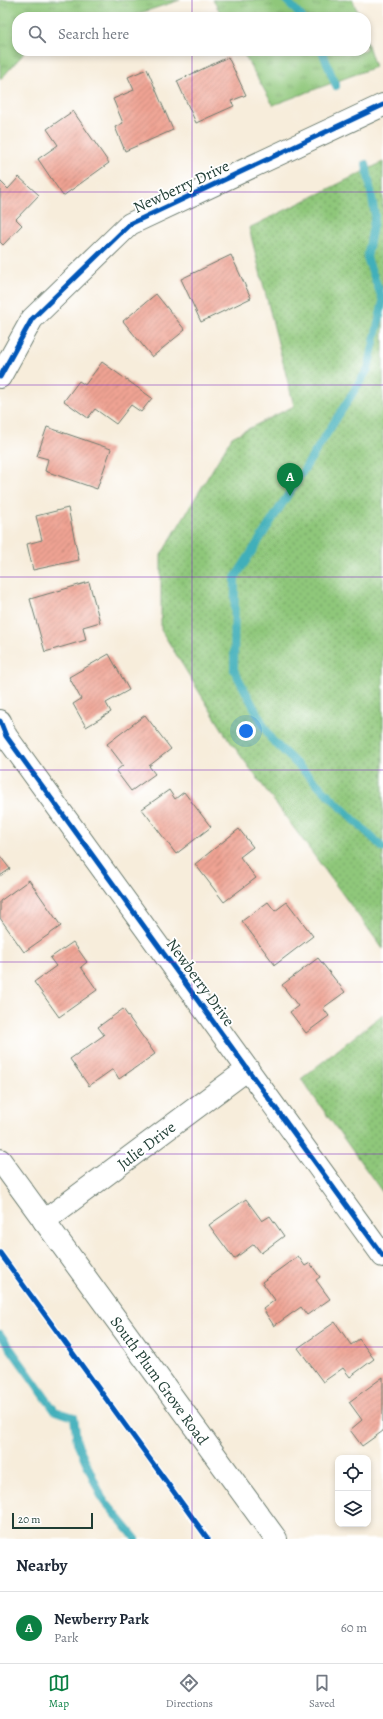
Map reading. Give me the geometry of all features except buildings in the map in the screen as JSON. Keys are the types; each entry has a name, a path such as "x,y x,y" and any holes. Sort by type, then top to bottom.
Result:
{"street":[{"name":"Newberry Drive","path":"0,377 32,319 130,224 383,105"},
{"name":"Newberry Drive","path":"0,721 6,736 383,1256"},
{"name":"Julie Drive","path":"44,1221 248,1069"},
{"name":"South Plum Grove Road","path":"0,1160 276,1539"}],"green space":[{"path":"0,0 180,0 143,12 12,12 12,56 22,56 0,80"},
{"path":"213,0 353,0 357,12 220,12"},
{"path":"371,55 375,67 273,105 245,56 371,56"},
{"path":"383,162 383,949 227,737 161,630 161,555 232,437 294,406 249,228"},
{"path":"383,1014 383,1193 301,1079"}],"waterway":[{"path":"286,0 297,12"},
{"path":"324,56 336,86"},
{"path":"366,164 375,215 367,258 383,301 368,369 235,578 234,670 271,739 383,848"},
{"path":"0,1334 55,1411 74,1417 77,1442 102,1498 136,1539"}],"cycle path":[{"path":"0,377 32,319 130,224 383,105"},
{"path":"0,721 6,736 383,1256"},
{"path":"0,1253 208,1539"}],"place":[{"name":"Newberry Park","path":"290,496"}]}
